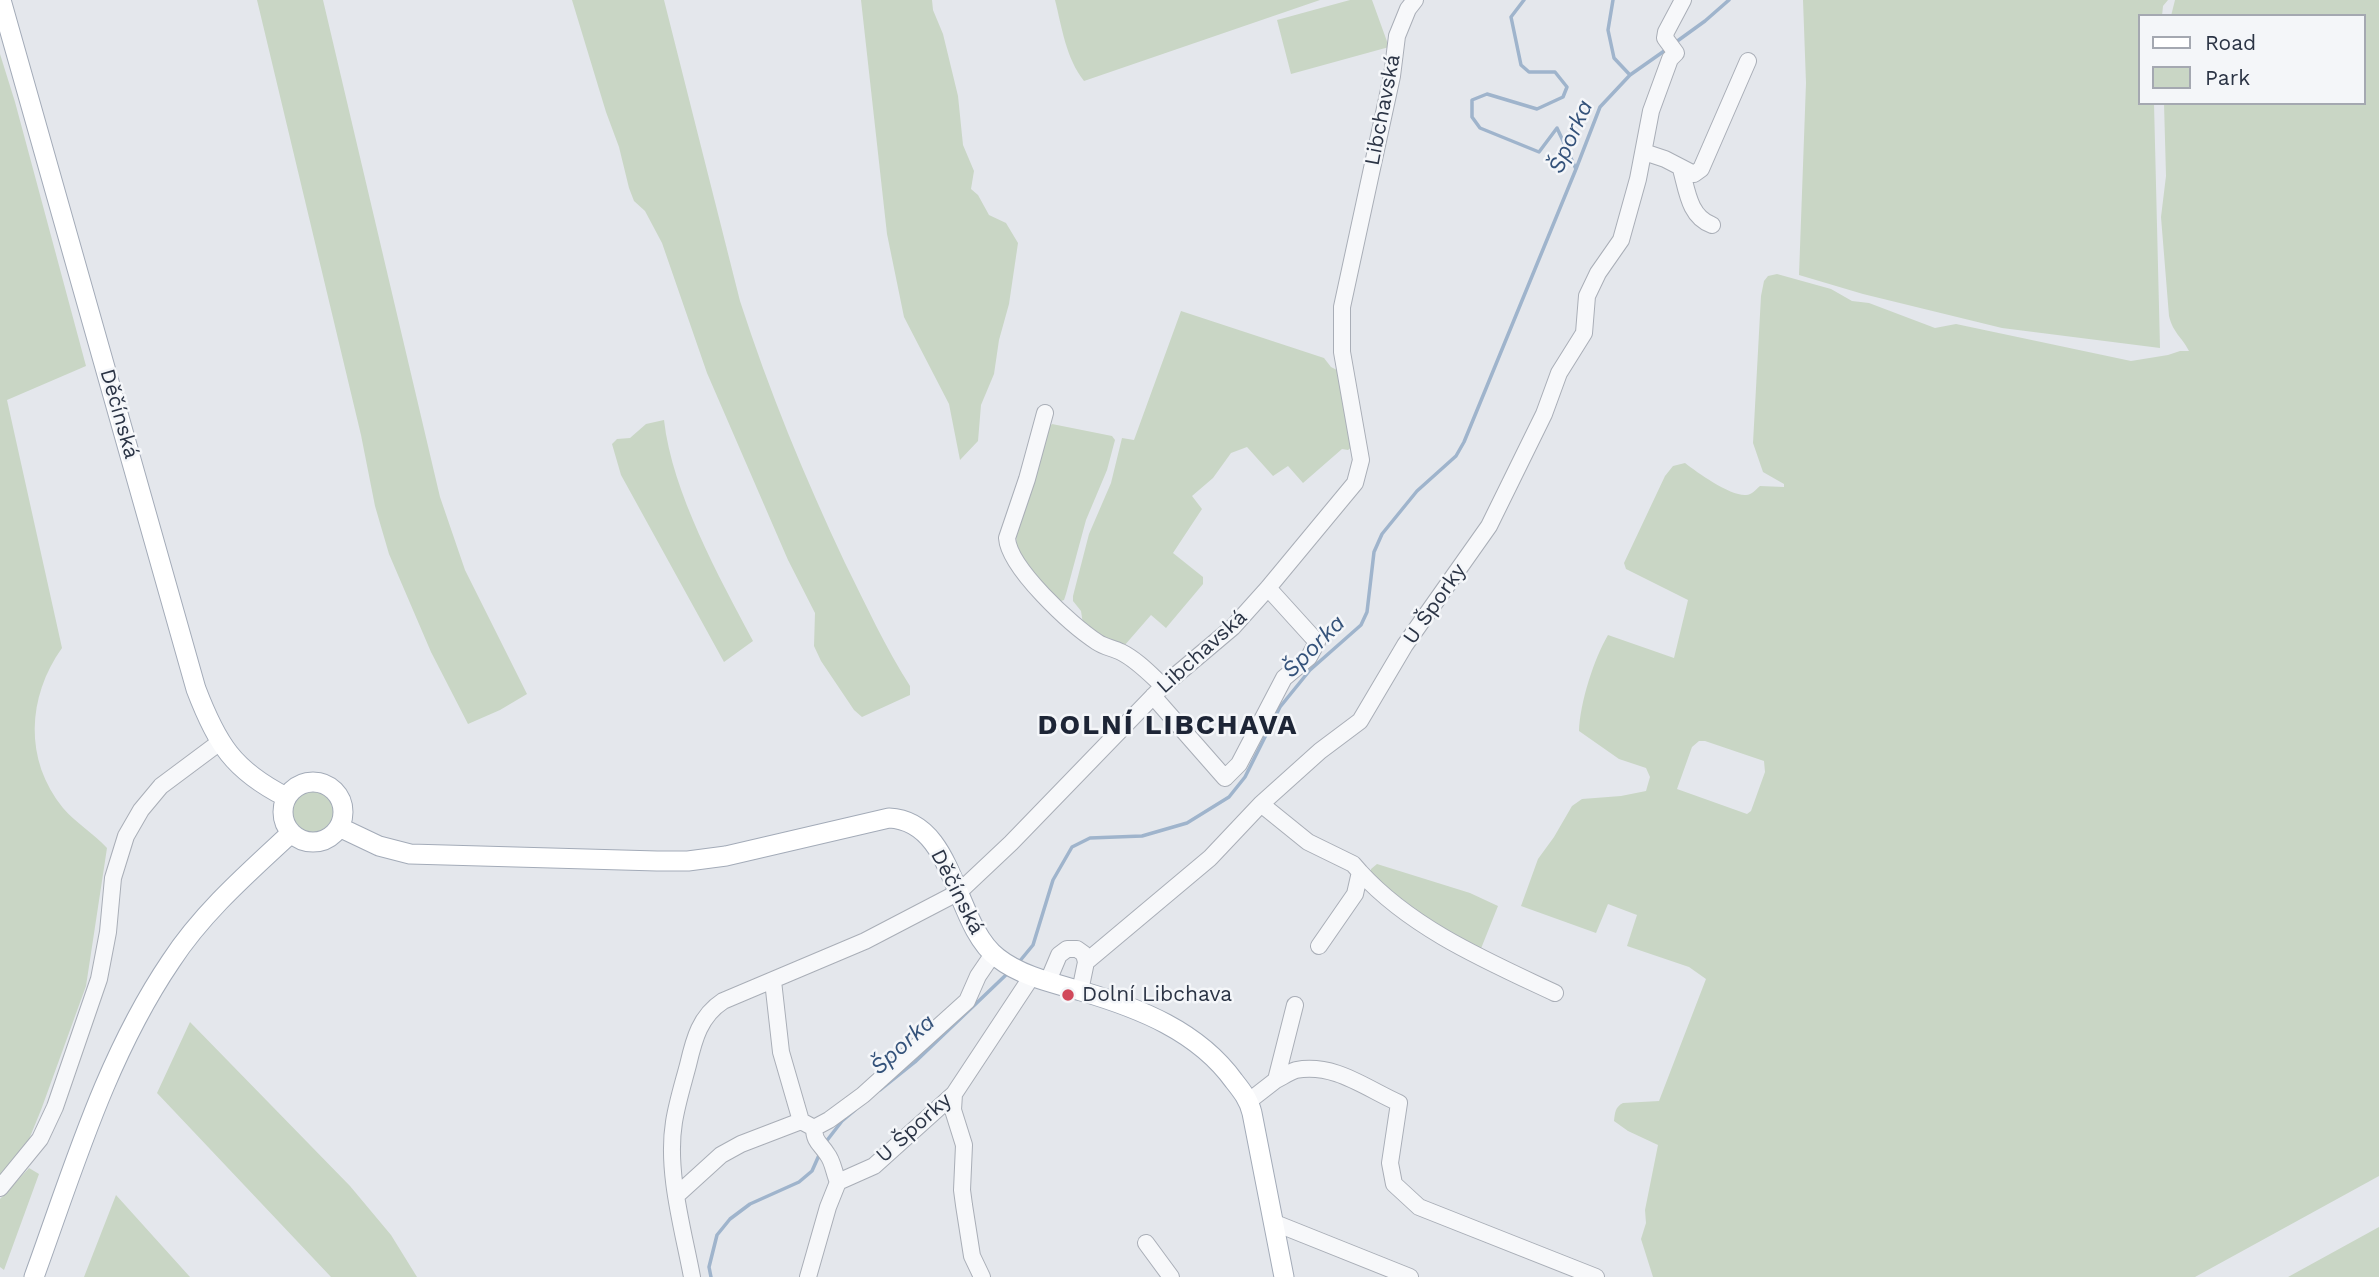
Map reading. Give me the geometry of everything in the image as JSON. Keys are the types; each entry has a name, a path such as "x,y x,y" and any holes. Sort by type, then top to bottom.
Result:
{"main road":[{"name":"Děčínská","path":"1,0 197,689 220,742 246,773 286,797"},
{"path":"318,782 330,787 342,804 343,816 339,827 332,836 314,842 304,841 291,833 283,816 286,797 294,788 306,783 318,782"},
{"name":"Děčínská","path":"339,827 400,852 531,859 688,861 771,847 872,821 895,818 913,823 929,837 981,941 999,958 1035,977 1080,990 1167,1023 1197,1042 1224,1066 1249,1101 1284,1277"},
{"path":"34,1277 111,1067 155,986 172,959 213,908 291,833"}],"street":[{"name":"Libchavská","path":"692,1277 672,1155 674,1123 700,1026 707,1015 723,1001 865,941 958,892 1011,843 1158,691 1233,627 1355,483 1361,460 1342,352 1342,307 1392,76 1397,36 1408,9 1415,0"},
{"name":"U Šporky","path":"838,1182 874,1166 954,1094 1035,977 1059,955 1067,949 1077,949 1084,954 1086,962 1210,858 1261,804 1320,751 1360,721 1405,645 1489,526 1544,414 1559,373 1584,333 1587,296 1598,273 1621,240 1644,152 1651,111 1670,59 1676,53 1665,38 1666,32 1683,0"},
{"path":"1644,152 1694,174 1702,169 1748,61"},
{"path":"1681,169 1694,211 1703,222 1712,225"},
{"path":"1045,413 1007,538 1008,548 1029,578 1068,620 1098,643 1123,653 1143,668 1225,778 1239,764 1284,678 1309,657 1317,642 1268,588"},
{"path":"0,1188 40,1139 55,1107 99,979 108,932 113,878 126,836 141,810 162,786 220,742"},
{"path":"1261,804 1308,842 1353,864 1388,898 1456,945 1555,993"},
{"path":"1319,946 1355,894 1360,872"},
{"path":"677,1195 721,1155 741,1144 816,1137 967,1001 978,976 999,958"},
{"path":"1080,990 1086,962"},
{"path":"773,981 781,1052 838,1182 808,1277"},
{"path":"1276,1080 1295,1005"},
{"path":"1249,1101 1276,1080 1295,1070 1332,1071 1360,1082 1399,1103 1390,1163 1394,1184 1419,1207 1596,1277"},
{"path":"954,1094 953,1110 964,1145 962,1191 972,1256 982,1277"},
{"path":"1275,1223 1410,1277"},
{"path":"1146,1243 1171,1277"}],"green space":[{"path":"257,0 323,0 440,497 465,570 527,694 468,724 431,652 389,554 375,506 361,435"},
{"path":"572,0 664,0 740,301 763,368 830,531 876,626 910,686 910,695 862,717 854,710 814,646 815,613 788,560 707,373 662,243 645,211 634,201"},
{"path":"861,0 932,0 958,96 963,145 974,171 971,189 978,195 989,215 1006,223 1018,243 1009,304 999,340 994,374 981,405 978,441 960,460 949,404 904,317 887,234"},
{"path":"1055,0 1320,0 1084,81 1069,53"},
{"path":"1350,0 1372,0 1389,47 1291,74 1277,20"},
{"path":"1803,0 2168,0 2163,6 2162,14 2138,14 2138,105 2154,105 2160,348 2002,328 1863,294 1799,275 1806,83"},
{"path":"2175,0 2379,0 2379,1176 2195,1277 1653,1277 1641,1239 1658,1145 1628,1131 1614,1121 1615,1115 1617,1108 1623,1103 1659,1101 1706,979 1689,967 1627,946 1637,915 1608,904 1596,933 1521,906 1538,859 1572,806 1582,799 1646,791 1650,777 1646,768 1619,759 1579,731 1589,681 1608,635 1674,658 1688,600 1626,569 1624,563 1665,476 1673,466 1685,463 1714,483 1739,494 1750,494 1760,486 1784,487 1784,484 1763,472 1753,443 1761,296 1764,281 1768,276 1777,274 1831,289 1852,301 1869,303 1935,328 1956,324 2131,361 2189,351 2169,316 2161,217 2166,176 2164,105 2365,105 2365,14 2172,14","holes":["1699,741 1764,761 1765,772 1751,811 1747,814 1677,789 1692,747"]},
{"path":"0,54 86,366 7,400 62,648 42,687 35,728 36,749 41,770 63,808 107,848 86,986 23,1154 0,1180"},
{"path":"1181,311 1324,358 1337,370 1352,447 1348,450 1342,449 1303,483 1288,466 1273,476 1247,447 1231,453 1213,478 1192,496 1202,509 1173,553 1203,577 1203,584 1166,628 1151,615 1124,646 1083,624 1081,611 1073,601 1073,596 1089,534 1111,483 1122,438 1134,440"},
{"path":"664,420 676,476 687,505 712,562 753,641 724,662 621,475 612,444 617,439 630,438 646,424"},
{"path":"1052,424 1112,436 1115,440 1107,470 1086,520 1064,600 1058,602 1017,553 1016,533 1048,429"},
{"path":"313,790 329,797 336,813 329,829 313,836 297,829 290,813 297,797"},
{"path":"1377,864 1470,893 1498,906 1480,951 1437,927 1394,898 1371,876 1371,869"},
{"path":"190,1022 350,1186 391,1235 417,1277 331,1277 157,1093"},
{"path":"29,1168 39,1174 4,1270 0,1267 0,1199"},
{"path":"116,1195 190,1277 84,1277"},
{"path":"2379,1227 2379,1277 2288,1277"}],"waterway":[{"path":"1524,0 1511,17 1521,65 1529,72 1555,72 1567,87 1563,97 1537,109 1487,94 1472,100 1472,117 1480,128 1539,152 1557,128 1576,169"},
{"path":"1613,0 1608,30 1614,58 1630,75"},
{"name":"Šporka","path":"1676,42 1729,0"},
{"name":"Šporka","path":"1019,962 1033,945 1053,880 1072,847 1090,838 1142,836 1187,823 1229,797 1245,777 1280,707 1310,670 1361,625 1367,612 1374,552 1382,534 1417,491 1456,456 1464,442 1600,107 1630,75 1667,49"},
{"name":"Šporka","path":"880,1090 915,1062 1009,972"},
{"name":"Šporka","path":"825,1143 842,1121 855,1110"},
{"name":"Šporka","path":"711,1277 709,1267 717,1235 730,1219 750,1204 799,1182 812,1171 820,1153"}],"place":[{"name":"Dolní Libchava","path":"1068,995"}],"district":[{"name":"DOLNÍ LIBCHAVA","path":"1168,726"}]}
